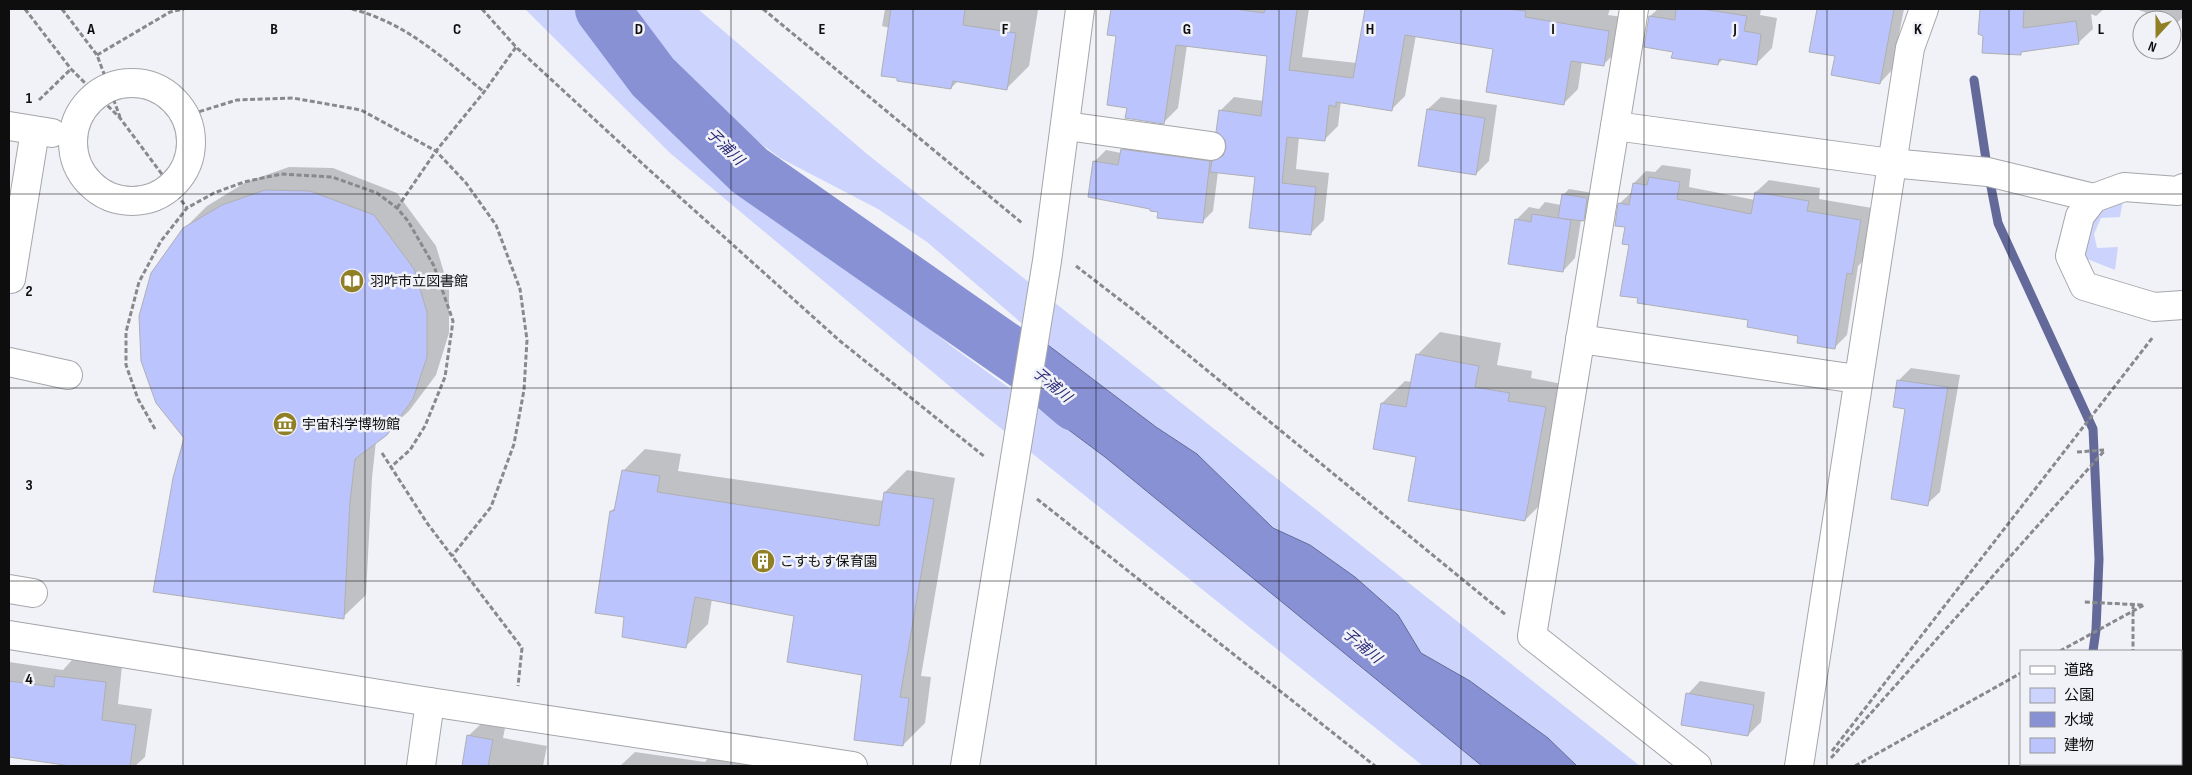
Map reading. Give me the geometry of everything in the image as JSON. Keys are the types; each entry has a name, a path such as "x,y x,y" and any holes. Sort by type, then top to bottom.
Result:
{"street":[{"path":"965,766 1047,253 1066,126 1080,9"},
{"path":"1634,9 1532,636 1697,766"},
{"path":"1799,766 1891,163 1910,48 1924,9"},
{"path":"135,83 150,86 164,93 176,103 185,116 191,132 192,149 188,165 179,180 149,200 130,202 111,198 94,188 82,173 74,155 74,135 81,113 103,91 135,83"},
{"path":"1066,126 1211,146"},
{"path":"1615,126 1891,163 1988,172 2094,198"},
{"path":"11,279 20,128 74,135"},
{"path":"2183,188 2178,191 2124,187 2094,198 2080,216 2070,256 2084,286 2154,307 2183,305"},
{"path":"1580,339 1857,379"},
{"path":"9,362 68,374"},
{"path":"9,636 854,766"},
{"path":"421,766 430,702"}],"path":[{"path":"25,9 71,69 103,91 120,118"},
{"path":"62,9 97,55 103,91 120,118 187,208"},
{"path":"97,55 170,12 184,9"},
{"path":"352,9 369,13 406,30 484,92"},
{"path":"482,9 516,47 645,166 840,340 1013,472 1375,766"},
{"path":"763,9 1047,253 1132,309 1532,636"},
{"path":"397,208 436,151 484,92 516,47"},
{"path":"20,128 32,106 71,69"},
{"path":"185,116 237,100 294,98 361,110 436,151 466,183 496,225 520,289 527,340 524,390 514,444 491,507 452,556"},
{"path":"155,429 138,399 126,365 126,332 140,282 161,241 187,208 214,193 244,182 281,174 332,177 377,193 397,208 408,221 434,266 453,321 445,377 425,426 410,450 391,467"},
{"path":"2077,452 2105,450 1828,759 2155,335"},
{"path":"382,452 427,524 522,648 516,715"},
{"path":"2062,650 2144,604 2083,602"},
{"path":"2132,604 2133,650"},
{"path":"1855,766 2020,674"}],"green space":[{"path":"525,9 582,9 661,107 797,225 954,348 1105,457 1482,766 1423,766 983,414 670,153"},
{"path":"628,9 698,9 867,154 1640,766 1577,766 1548,738 1470,681 1421,653 1398,615 1355,577 1310,545 1273,528 1197,454 1156,427 1040,339 927,242 878,209 780,158 720,113 667,63"},
{"path":"2123,200 2120,217 2101,218 2094,234 2097,248 2118,247 2115,270 2087,259 2082,235 2085,217"}],"water":[{"path":"1040,339 1156,427 1197,454 1273,528 1310,545 1355,577 1398,615 1421,653 1470,681 1548,738 1577,766 1482,766 1105,457 1031,402"}],"building":[{"path":"891,9 965,9 963,25 1016,33 1007,90 953,81 951,89 897,81 897,78 881,76"},
{"path":"1111,9 1235,9 1264,13 1265,9 1297,9 1289,70 1353,78 1365,9 1506,9 1526,11 1525,17 1609,31 1604,66 1571,61 1564,105 1486,92 1493,49 1405,35 1392,111 1336,102 1336,107 1329,105 1325,141 1287,137 1282,183 1316,187 1311,235 1249,228 1255,177 1210,172 1212,161 1223,156 1226,148 1225,140 1216,132 1219,110 1261,116 1267,56 1176,45 1164,124 1125,118 1127,108 1107,105 1116,36 1107,35"},
{"path":"1676,9 1702,9 1747,16 1744,31 1761,34 1757,65 1719,59 1718,65 1671,58 1673,52 1644,47 1649,16 1675,20"},
{"path":"1817,9 1894,9 1880,84 1831,75 1835,56 1809,52"},
{"path":"1980,9 2024,9 2023,28 2076,21 2079,44 2021,52 2021,55 1982,53 1983,36 1978,34"},
{"path":"1427,109 1485,118 1476,175 1418,166"},
{"path":"1121,149 1210,161 1203,223 1157,218 1158,212 1150,211 1150,209 1088,197 1093,161 1118,165"},
{"path":"1649,177 1680,182 1677,199 1751,214 1755,192 1809,201 1807,211 1861,220 1852,274 1847,273 1835,349 1797,343 1798,336 1747,327 1748,320 1637,303 1638,298 1620,296 1629,245 1622,244 1625,227 1615,226 1618,203 1629,205 1633,183 1647,185"},
{"path":"265,190 310,191 374,215 414,269 427,312 427,357 413,399 387,435 355,459 350,502 344,619 153,592 173,478 184,438 156,403 141,361 139,316 151,273 183,228 222,205"},
{"path":"1562,194 1587,198 1584,221 1558,218"},
{"path":"1532,214 1571,220 1563,272 1508,264 1515,219 1531,222"},
{"path":"1416,354 1479,366 1475,387 1510,393 1508,401 1546,407 1525,521 1408,501 1416,457 1373,449 1381,403 1406,407"},
{"path":"1897,380 1948,387 1928,506 1891,499 1905,409 1893,407"},
{"name":"こすもす保育園","path":"622,470 660,476 657,492 879,526 884,492 934,499 900,697 909,698 903,746 854,740 862,675 787,662 794,616 695,597 686,648 622,637 624,617 595,613 610,511 614,511"},
{"path":"55,676 106,682 102,720 136,725 130,766 71,766 9,757 9,681 54,687"},
{"path":"1686,693 1754,705 1748,736 1681,725"},
{"path":"467,735 493,740 488,766 462,766"}],"waterway":[{"name":"子浦川","path":"602,9 653,77 750,171 1035,370 1075,404"},
{"path":"1974,80 1998,223 2093,429 2099,559 2096,630 2093,650"}],"place":[{"name":"羽咋市立図書館","path":"352,281"},
{"name":"宇宙科学博物館","path":"285,424"},
{"name":"こすもす保育園","path":"763,561"}]}
